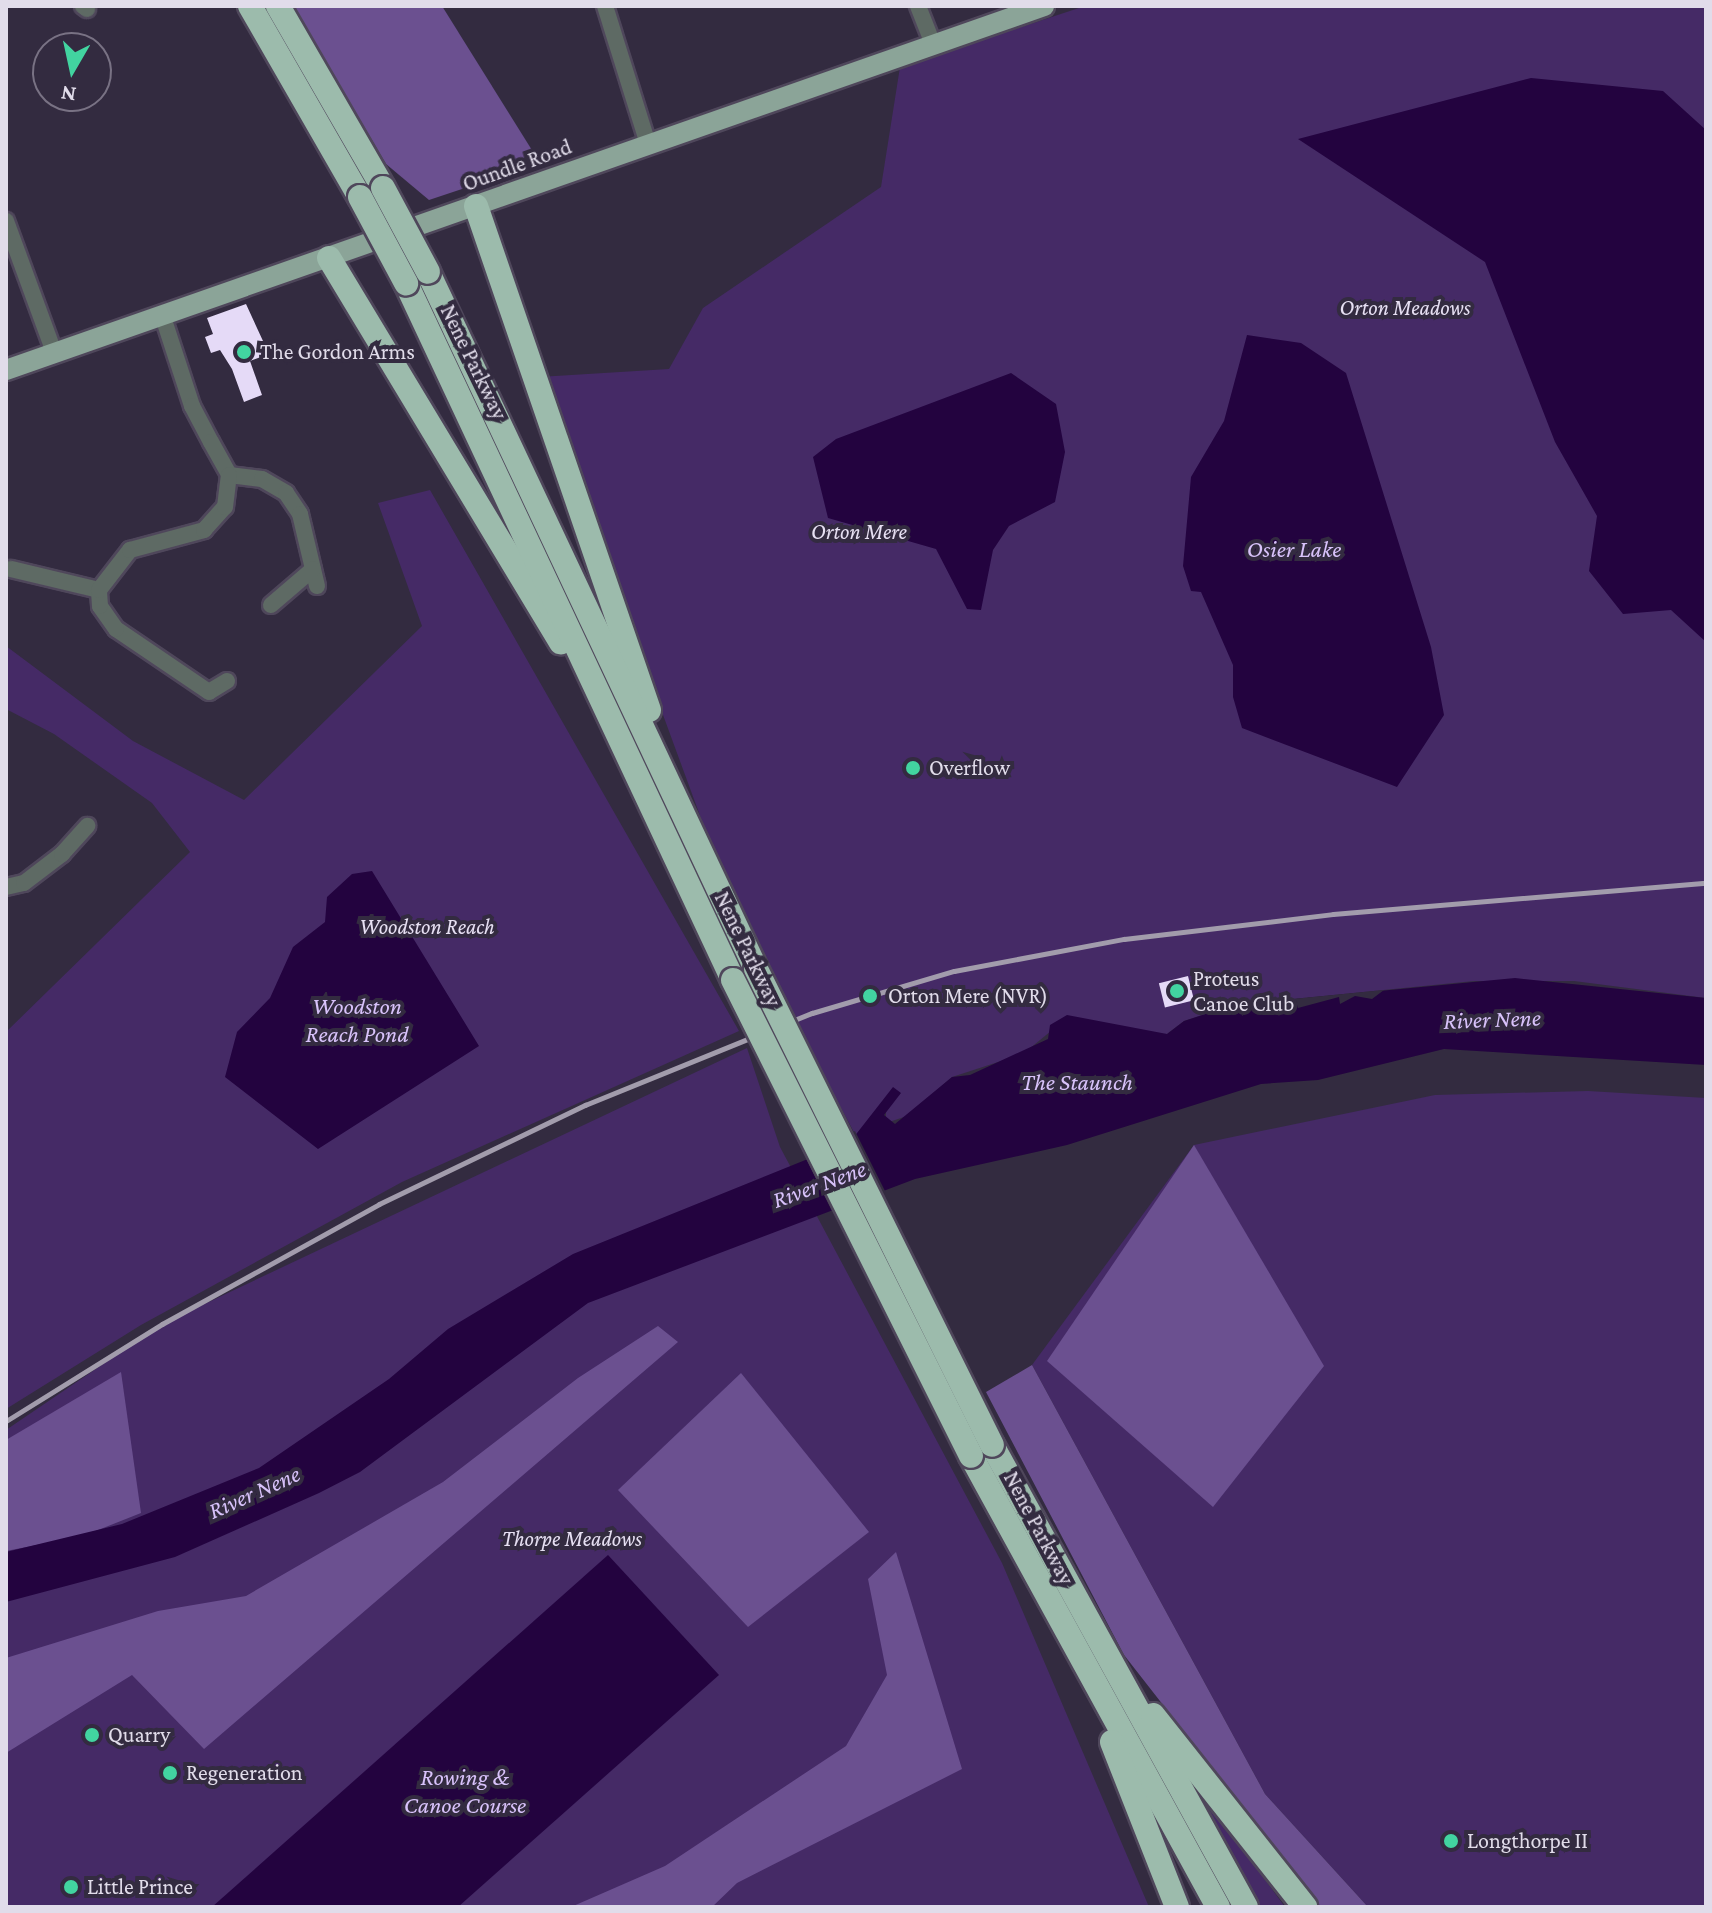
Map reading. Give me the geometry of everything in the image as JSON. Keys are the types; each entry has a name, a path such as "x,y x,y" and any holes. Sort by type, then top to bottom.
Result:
{"highway":[{"name":"Nene Parkway","path":"250,6 372,193"},
{"name":"Nene Parkway","path":"278,6 668,775 1080,1661 1218,1907"},
{"path":"476,206 668,775"},
{"path":"329,258 640,779"},
{"name":"Nene Parkway","path":"417,278 733,980 982,1450 1109,1659 1246,1907"},
{"path":"1109,1659 1305,1907"},
{"path":"1080,1661 1177,1907"}],"main road":[{"name":"Oundle Road","path":"6,370 1044,6"}],"street":[{"path":"605,6 648,144"},
{"path":"918,6 933,44"},
{"path":"6,221 54,352"},
{"path":"162,314 192,406 229,475 225,507 204,530 130,550 99,590 100,606 116,629 209,692 227,681"},
{"path":"229,475 262,479 286,493 300,514 315,578 271,605"},
{"path":"11,569 99,590"},
{"path":"6,887 24,883 49,864 87,826"}],"green space":[{"name":"Orton Meadows","path":"1085,6 1706,6 1706,998 1574,981 1474,981 1233,1005 1184,1021 1167,1034 1051,1031 1023,1054 952,1077 907,1116 886,1123 886,1109 901,1093 856,1136 735,911 539,377 669,369 703,308 881,187 900,67"},
{"name":"Woodston Reach","path":"430,490 739,1031 402,1182 141,1325 6,1409 6,1032 190,852 152,803 54,734 6,709 6,646 133,741 244,800 422,626 378,503"},
{"name":"Thorpe Meadows","path":"747,1048 780,1147 1002,1563 1149,1907 6,1907 6,1430 162,1324"},
{"path":"1588,1091 1706,1098 1706,1907 1368,1907 1265,1794 1032,1365 1194,1145 1435,1095"},
{"path":"1168,1741 1224,1824 1285,1907 1256,1907"}],"shaded area":[{"path":"293,6 442,6 540,163 429,200 386,164"},
{"path":"1194,1145 1324,1366 1213,1507 1047,1361"},
{"path":"658,1326 678,1342 204,1749 132,1675 6,1753 6,1658 158,1611 246,1596 443,1482 578,1378"},
{"path":"1032,1365 1265,1794 1368,1907 1321,1907 1124,1655 986,1392"},
{"path":"121,1372 141,1513 83,1536 6,1551 6,1440"},
{"path":"741,1373 869,1532 748,1627 618,1490"},
{"path":"896,1552 962,1769 737,1883 712,1907 571,1907 665,1866 846,1746 887,1675 868,1579"}],"water":[{"path":"1531,78 1663,91 1706,130 1706,642 1671,610 1623,614 1589,571 1597,516 1555,442 1485,262 1298,139"},
{"name":"Osier Lake","path":"1247,335 1301,343 1346,373 1431,647 1444,715 1397,787 1242,728 1233,697 1233,665 1201,592 1191,591 1183,566 1191,477 1224,421"},
{"name":"Orton Mere","path":"1011,373 1056,404 1065,452 1055,502 1009,526 993,550 981,610 967,609 936,549 828,518 813,457 836,439"},
{"name":"Woodston Reach Pond","path":"372,871 479,1046 318,1149 225,1077 237,1032 270,998 293,947 325,922 327,897 352,874"},
{"path":"1515,978 1706,998 1706,1065 1444,1049 1318,1080 1261,1084 1067,1145 915,1179 588,1303 360,1472 319,1493 175,1557 6,1602 6,1552 122,1524 259,1468 389,1379 448,1329 573,1254 850,1142 893,1087 901,1093 884,1115 895,1124 952,1077 970,1075 1048,1039 1050,1025 1067,1015 1167,1034 1184,1021 1233,1005"},
{"name":"Rowing & Canoe Course","path":"608,1555 719,1675 458,1907 212,1907"}],"pier":[{"path":"1384,990 1372,999 1355,996 1340,1004 1339,997 1298,1008 1296,1001 1232,1011 1233,1005"},
{"path":"855,1131 886,1193 832,1211 804,1154"}],"building":[{"name":"The Gordon Arms","path":"246,304 269,354 250,361 262,395 244,402 232,369 220,350 211,353 205,337 213,334 207,318"},
{"name":"Proteus Canoe Club","path":"1188,976 1194,1000 1165,1008 1159,983"}],"railway":[{"path":"6,1421 162,1324 379,1204 585,1105 812,1013 954,971 1124,939 1333,914 1706,883"}],"place":[{"name":"The Gordon Arms","path":"244,352"},
{"name":"Overflow","path":"913,768"},
{"name":"Proteus Canoe Club","path":"1177,991"},
{"name":"Orton Mere (NVR)","path":"870,996"},
{"name":"Quarry","path":"92,1735"},
{"name":"Regeneration","path":"170,1773"},
{"name":"Longthorpe II","path":"1451,1841"},
{"name":"Little Prince","path":"71,1887"}],"water label":[{"name":"River Nene","path":"1492,1019"},
{"name":"The Staunch","path":"1077,1082"},
{"name":"River Nene","path":"819,1184"},
{"name":"River Nene","path":"254,1492"}]}
